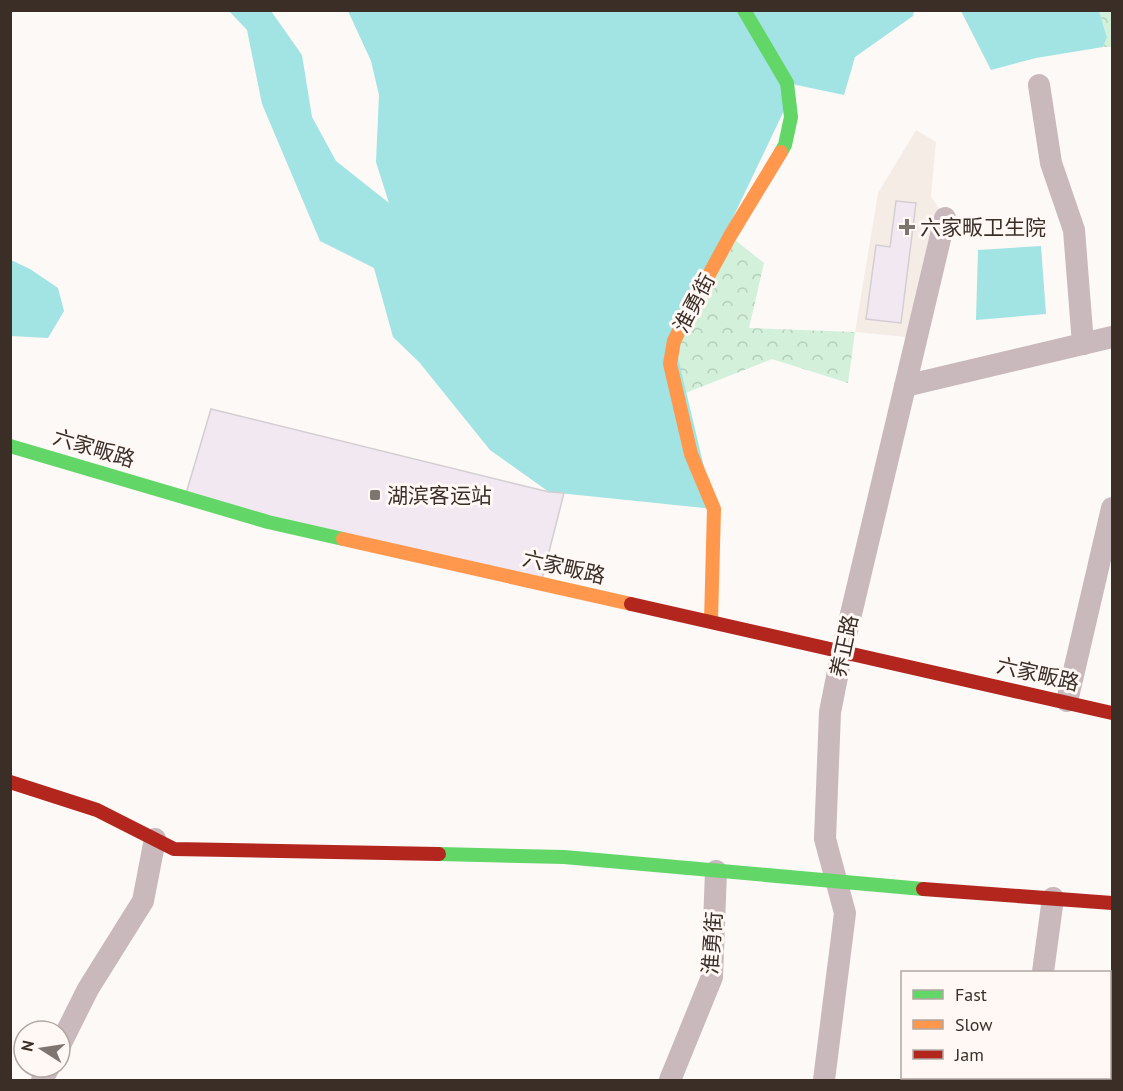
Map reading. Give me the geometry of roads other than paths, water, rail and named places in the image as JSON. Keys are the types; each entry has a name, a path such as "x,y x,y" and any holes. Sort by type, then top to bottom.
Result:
{"street":[{"name":"淮勇街","path":"711,621 714,509 691,454 670,364 674,341 687,315 730,236 785,145 791,117 787,83 744,10"},
{"path":"1039,85 1051,163 1074,230 1083,344"},
{"name":"养正路","path":"825,1080 845,913 825,839 830,712 842,652 945,218"},
{"path":"905,386 1113,337"},
{"name":"六家畈路","path":"10,446 268,522 1113,712"},
{"path":"1067,701 1113,508"},
{"path":"10,782 97,810 174,849 564,857 836,882 1113,903"},
{"path":"72,1020 88,989 142,901 155,839"},
{"name":"淮勇街","path":"670,1080 712,977 716,871"},
{"path":"1043,971 1053,898"}],"water":[{"path":"229,11 271,11 302,55 312,117 336,161 389,203 376,162 379,95 371,61 348,11 914,11 913,16 855,57 844,95 787,83 790,98 674,341 714,509 549,492 490,450 419,362 393,337 374,268 320,241 262,104 247,30"},
{"path":"961,11 1099,11 1107,37 1103,47 1036,58 991,70"},
{"path":"1041,246 1046,314 976,320 978,250"},
{"path":"11,260 30,269 58,288 64,311 48,338 11,336"}],"place":[{"name":"六家畈卫生院","path":"907,227"},
{"name":"湖滨客运站","path":"375,495"}]}
